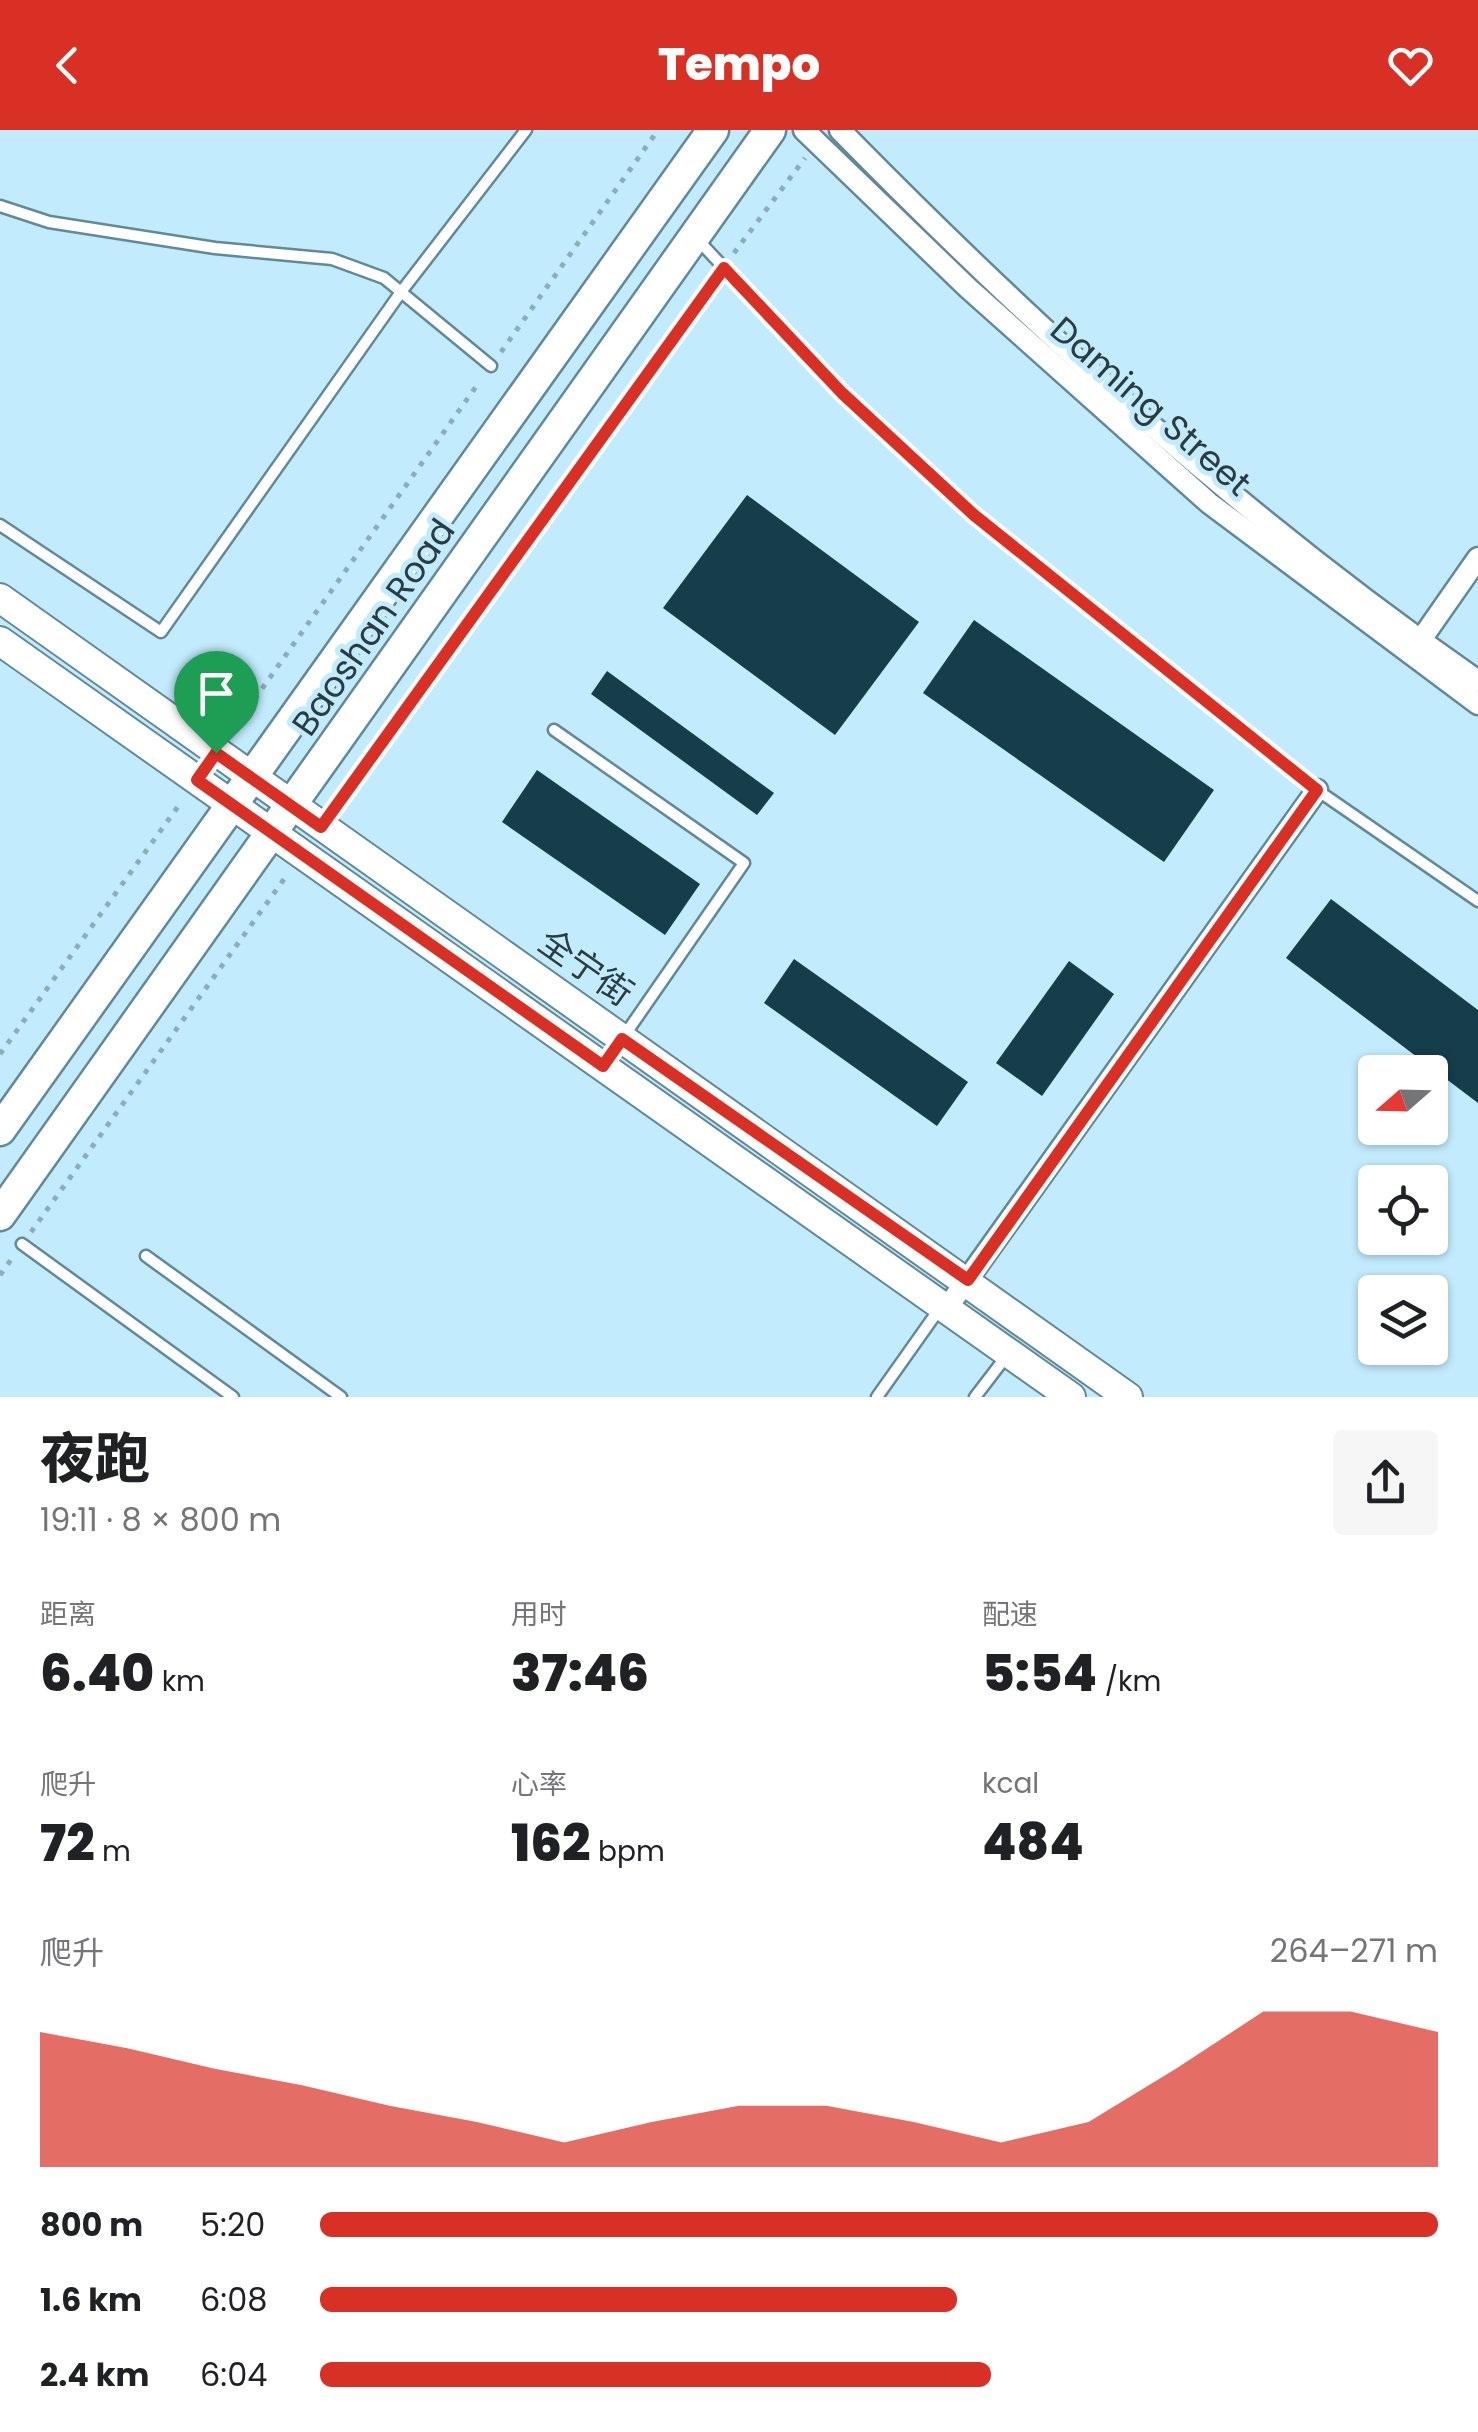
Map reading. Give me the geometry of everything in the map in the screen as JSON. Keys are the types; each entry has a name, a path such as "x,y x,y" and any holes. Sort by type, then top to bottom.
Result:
{"main road":[{"name":"Baoshan Road","path":"0,1130 713,130"},
{"name":"Baoshan Road","path":"0,1214 770,130"}],"street":[{"name":"Daming Street","path":"840,130 1094,379 1330,575 1478,682"},
{"name":"Daming Street","path":"810,136 968,288 1209,503 1478,704"},
{"path":"1420,641 1478,558"},
{"name":"全宁街","path":"0,598 1128,1397"},
{"path":"0,640 1071,1397"},
{"path":"945,1306 968,1280 1317,790"}],"lane":[{"path":"0,525 160,632 401,292 526,130"},
{"path":"0,206 49,222 123,234 215,248 332,258 384,278 491,366"},
{"path":"696,238 842,393 974,515 1317,790 1478,901"},
{"path":"554,730 744,864 603,1066"},
{"path":"22,1244 233,1397"},
{"path":"146,1256 341,1397"},
{"path":"877,1397 945,1306"},
{"path":"976,1397 1009,1352"}],"path":[{"path":"216,753 658,130"},
{"path":"321,827 724,268 810,136"},
{"path":"0,1054 197,780"},
{"path":"0,1275 302,854"}],"building":[{"path":"747,495 919,622 835,735 663,608"},
{"path":"974,620 1214,790 1164,862 923,693"},
{"path":"607,671 774,793 757,815 591,694"},
{"path":"537,770 700,884 665,935 502,822"},
{"path":"1331,899 1478,1010 1478,1103 1448,1080 1448,1055 1414,1055 1286,958"},
{"path":"794,959 968,1082 937,1126 764,1003"},
{"path":"1069,961 1114,994 1042,1096 996,1063"}],"route":[{"path":"724,268 842,393 974,515 1317,790 968,1280 622,1039 603,1066 464,969 197,780 216,753 321,827 724,268"}]}
